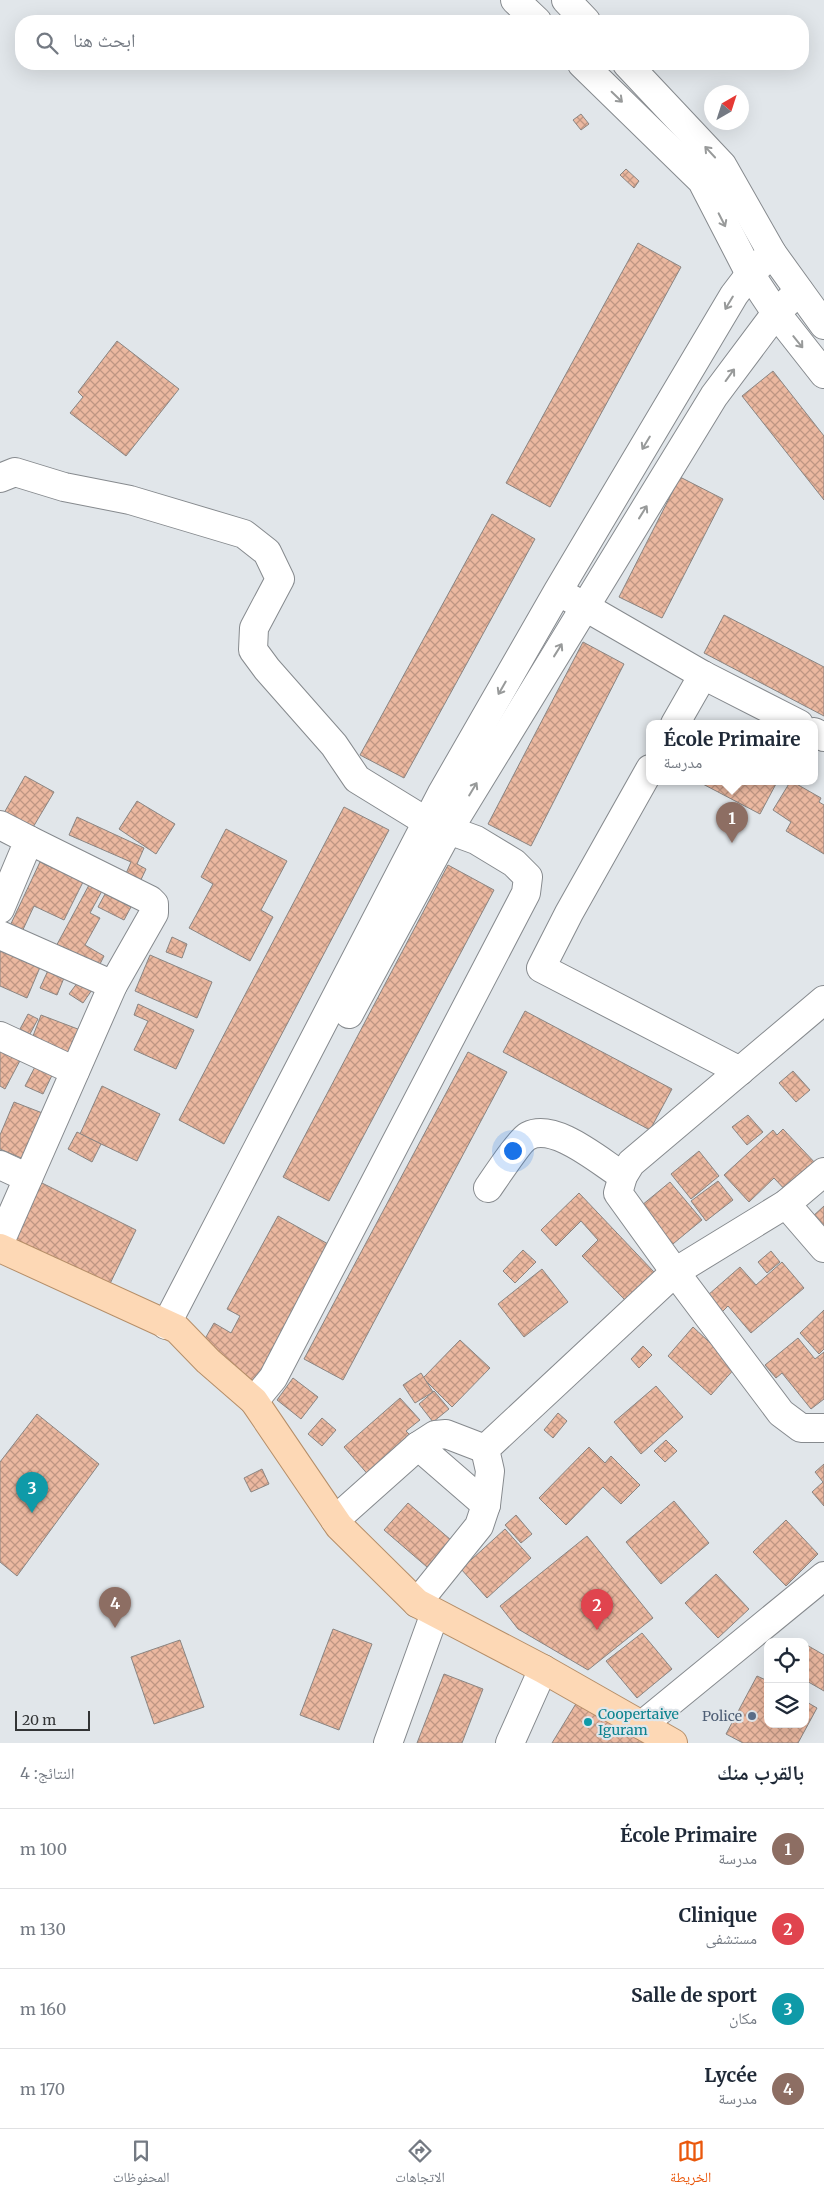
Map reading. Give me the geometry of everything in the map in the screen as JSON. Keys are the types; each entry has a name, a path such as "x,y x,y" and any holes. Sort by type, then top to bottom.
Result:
{"main road":[{"path":"0,1248 171,1327 254,1400 335,1520 426,1608 543,1669 673,1743"}],"street":[{"path":"515,0 531,15"},
{"path":"566,0 580,15"},
{"path":"588,70 702,181 750,274 776,313 824,374"},
{"path":"633,70 722,164 772,253 824,325"},
{"path":"438,826 442,793 558,591 734,295 750,274 772,253"},
{"path":"171,1327 438,826 585,607 714,396 776,313 799,292"},
{"path":"0,478 15,472 64,487 130,500 244,534 267,552 280,579 254,628 253,650 267,670 334,745 357,779 438,826 476,840 514,863 528,877 526,893 273,1378 254,1400"},
{"path":"558,591 703,675 791,720"},
{"path":"677,720 703,675"},
{"path":"646,776 568,913 541,968 740,1070"},
{"path":"0,825 150,900 154,904 154,913 113,985 0,1242"},
{"path":"0,909 29,840"},
{"path":"0,935 113,985"},
{"path":"824,1000 631,1163 623,1176 618,1193 781,1414 801,1428 824,1428"},
{"path":"0,1036 75,1071"},
{"path":"488,1188 527,1136 544,1132 560,1136 623,1176"},
{"path":"0,1165 28,1178"},
{"path":"485,1449 675,1272 786,1204 824,1172"},
{"path":"786,1204 824,1248"},
{"path":"335,1520 418,1446 435,1436 446,1434 485,1449"},
{"path":"418,1446 486,1505"},
{"path":"388,1743 426,1608 479,1526 486,1505 490,1471 485,1449"},
{"path":"642,1725 824,1576"},
{"path":"510,1743 543,1669"}],"building":[{"path":"581,114 589,124 581,130 573,120"},
{"path":"626,169 639,181 634,188 620,175"},
{"path":"638,243 681,267 550,507 506,483"},
{"path":"117,341 179,389 126,456 70,413 83,397 78,392"},
{"path":"773,371 824,436 824,500 742,396"},
{"path":"680,477 723,499 662,618 619,597"},
{"path":"492,514 535,539 404,778 360,755"},
{"path":"724,615 824,667 824,716 704,653"},
{"path":"583,642 624,664 531,846 488,824"},
{"path":"25,776 54,792 32,829 4,813"},
{"path":"705,785 775,785 760,814"},
{"path":"788,785 798,785 821,798 819,802 824,805 824,854 786,831 791,822 773,810"},
{"path":"137,801 175,824 156,854 119,829"},
{"path":"344,807 389,830 224,1144 179,1120"},
{"path":"77,817 144,848 137,864 146,869 139,884 124,878 131,862 69,835"},
{"path":"226,829 287,861 261,910 273,917 250,961 189,928 213,884 201,877"},
{"path":"40,862 83,882 64,920 34,906 20,936 8,930"},
{"path":"448,865 494,890 329,1201 283,1177"},
{"path":"89,885 102,891 90,913 100,918 85,945 104,956 96,972 54,950"},
{"path":"105,894 131,907 124,920 98,907"},
{"path":"172,937 187,944 182,958 166,952"},
{"path":"2,948 41,965 27,998 0,986 0,953"},
{"path":"150,955 212,982 197,1018 135,991"},
{"path":"50,966 66,973 57,995 40,988"},
{"path":"81,978 94,987 83,1003 69,994"},
{"path":"138,1004 194,1030 176,1069 134,1050 148,1021 134,1015"},
{"path":"525,1011 672,1089 650,1130 503,1052"},
{"path":"28,1014 38,1019 30,1034 20,1029"},
{"path":"41,1015 83,1031 70,1065 28,1049"},
{"path":"3,1045 23,1055 5,1089 0,1086 0,1051"},
{"path":"468,1052 507,1072 343,1380 304,1359"},
{"path":"38,1061 55,1069 43,1094 25,1086"},
{"path":"793,1071 810,1090 796,1102 779,1083"},
{"path":"102,1086 160,1114 137,1161 80,1134"},
{"path":"14,1102 45,1114 26,1160 0,1149 0,1135"},
{"path":"748,1115 763,1132 747,1145 732,1127"},
{"path":"783,1129 818,1166 788,1193 774,1178 749,1202 724,1175 773,1130 777,1135"},
{"path":"77,1132 101,1144 92,1162 68,1149"},
{"path":"699,1151 719,1176 691,1199 671,1174"},
{"path":"36,1180 136,1230 106,1292 5,1242"},
{"path":"718,1181 733,1200 706,1221 691,1201"},
{"path":"670,1182 702,1220 668,1248 636,1210"},
{"path":"579,1193 654,1272 625,1300 582,1256 598,1240 581,1221 556,1246 541,1230"},
{"path":"824,1206 824,1231 812,1217"},
{"path":"278,1216 337,1249 258,1391 202,1344 214,1323 231,1333 240,1316 227,1309"},
{"path":"523,1250 536,1262 515,1283 503,1271"},
{"path":"771,1251 780,1262 767,1273 758,1262"},
{"path":"782,1262 804,1288 751,1333 728,1306 722,1312 708,1295 740,1267 756,1285"},
{"path":"542,1269 568,1302 524,1337 498,1304"},
{"path":"824,1310 824,1349 819,1354 800,1333"},
{"path":"693,1327 736,1367 711,1395 668,1356"},
{"path":"798,1338 815,1359 824,1352 824,1399 811,1409 782,1373 776,1378 765,1365"},
{"path":"460,1340 490,1368 452,1407 423,1378"},
{"path":"643,1346 652,1355 639,1368 631,1359"},
{"path":"421,1373 433,1392 415,1403 403,1385"},
{"path":"293,1378 318,1397 301,1419 277,1400"},
{"path":"656,1386 683,1417 641,1454 614,1422"},
{"path":"434,1391 449,1409 433,1422 419,1404"},
{"path":"400,1398 420,1420 406,1431 415,1440 371,1478 344,1447"},
{"path":"558,1413 567,1421 553,1438 544,1430"},
{"path":"37,1414 99,1464 17,1576 0,1562 0,1462"},
{"path":"322,1418 336,1430 322,1446 308,1434"},
{"path":"666,1440 677,1451 665,1462 654,1451"},
{"path":"589,1447 605,1463 611,1456 640,1485 621,1504 603,1487 566,1525 539,1498"},
{"path":"824,1464 824,1506 812,1492 823,1482 815,1472"},
{"path":"262,1469 269,1484 251,1492 244,1478"},
{"path":"674,1501 709,1543 661,1584 626,1542"},
{"path":"408,1503 451,1540 427,1567 384,1530"},
{"path":"516,1515 532,1534 521,1543 505,1525"},
{"path":"786,1520 818,1554 786,1586 753,1552"},
{"path":"505,1529 531,1558 487,1598 461,1569"},
{"path":"587,1536 653,1618 588,1670 518,1629 500,1606"},
{"path":"716,1574 749,1609 718,1638 685,1603"},
{"path":"333,1629 372,1644 339,1730 300,1715"},
{"path":"642,1633 672,1669 637,1698 606,1661"},
{"path":"180,1640 204,1707 154,1724 131,1657"},
{"path":"809,1646 824,1655 824,1691 809,1682"},
{"path":"444,1674 483,1689 462,1743 417,1743"},
{"name":"Police","path":"757,1676 764,1679 764,1728 806,1728 798,1743 743,1743 726,1734"},
{"name":"Coopertaive Iguram","path":"577,1702 646,1743 552,1743"},
{"name":"Police","path":"809,1703 817,1708 809,1723"}],"place":[{"name":"École Primaire","path":"732,843"},
{"name":"Salle de sport","path":"32,1513"},
{"name":"Lycée","path":"115,1628"},
{"name":"Clinique","path":"597,1630"},
{"name":"Police","path":"752,1716"},
{"name":"Coopertaive Iguram","path":"588,1722"}]}
